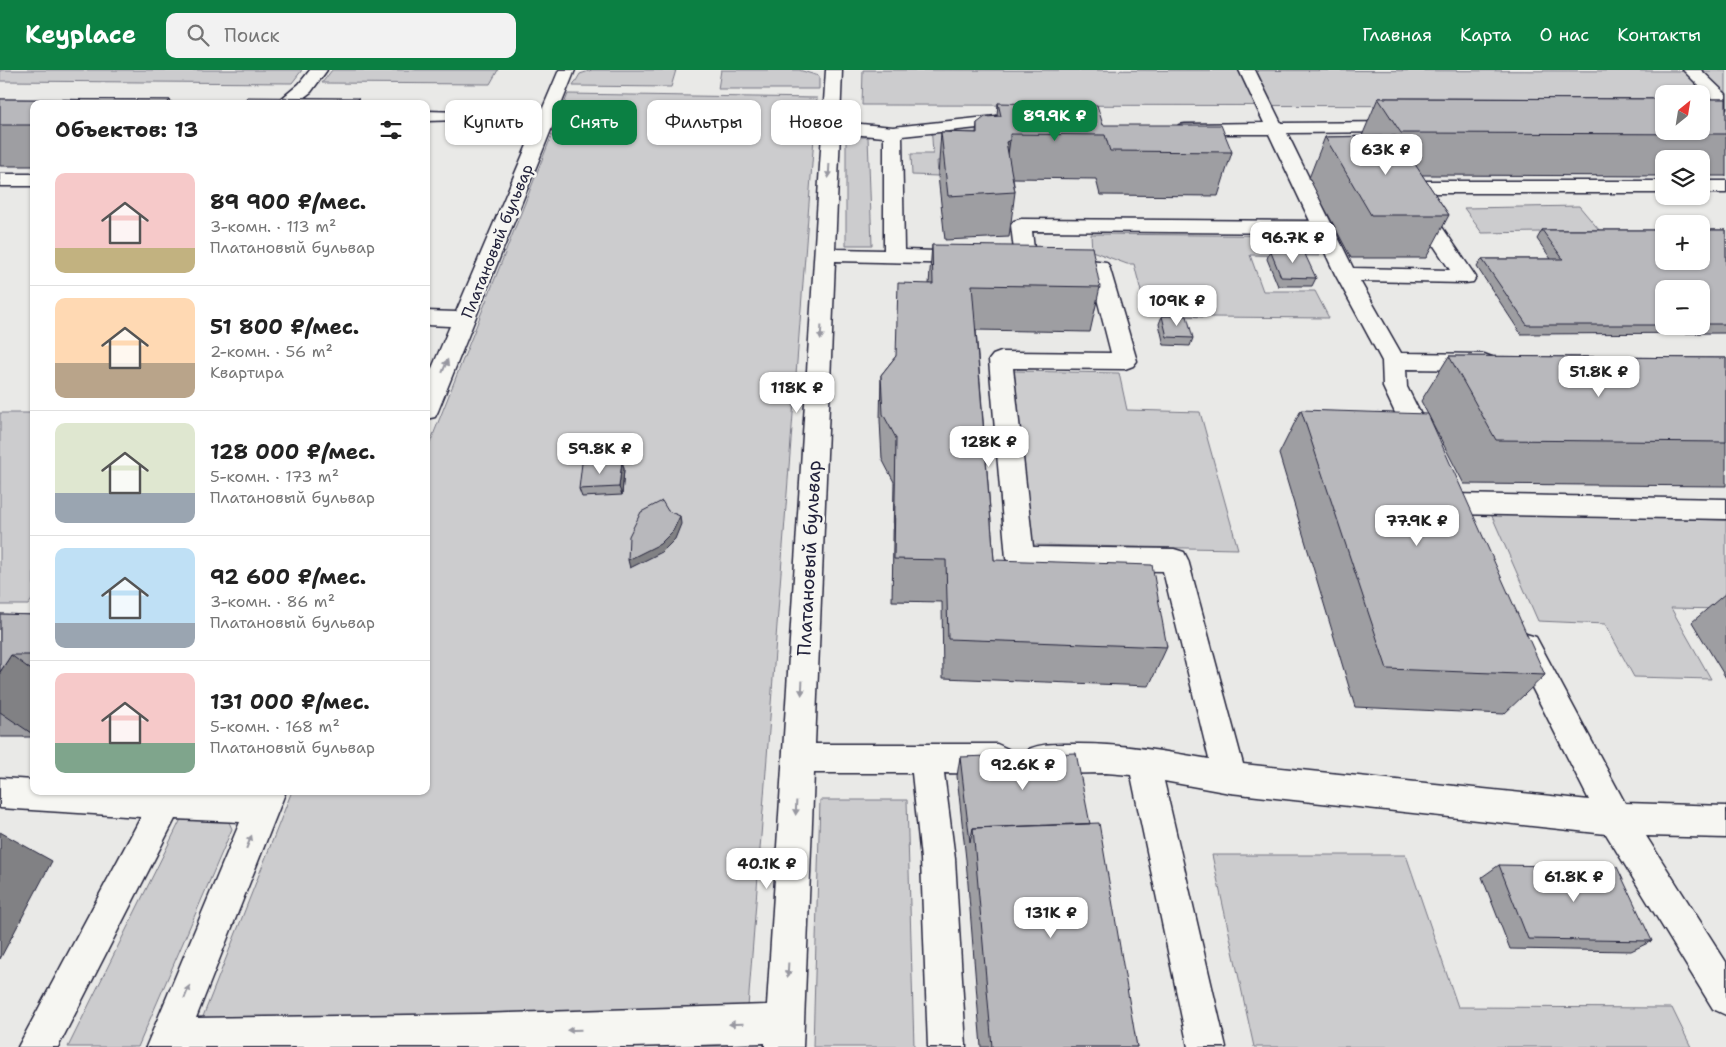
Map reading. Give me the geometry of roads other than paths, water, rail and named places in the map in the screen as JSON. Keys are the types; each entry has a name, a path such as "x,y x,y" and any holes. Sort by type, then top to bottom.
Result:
{"street":[{"path":"290,100 306,88 319,70"},
{"name":"Платановый бульвар","path":"430,401 567,70"},
{"name":"Платановый бульвар","path":"832,100 834,70"},
{"path":"1247,70 1346,274 1394,361 1395,387 1466,530"},
{"path":"1691,70 1726,103"},
{"path":"430,116 445,116"},
{"path":"861,129 893,132 1030,118"},
{"path":"1168,129 1274,127 1420,128"},
{"path":"893,132 894,256"},
{"name":"Платановый бульвар","path":"785,1035 830,145"},
{"path":"0,180 30,180"},
{"path":"1346,274 1464,277 1405,187 1655,187"},
{"path":"1710,188 1726,188"},
{"path":"1006,258 1021,225 1323,227"},
{"path":"825,255 1006,258 1099,266 1124,361 1001,360 1020,558 1174,560 1230,778"},
{"path":"430,318 464,319"},
{"path":"1394,361 1502,362"},
{"path":"1452,504 1726,509"},
{"path":"1516,626 1616,819 1726,996"},
{"path":"798,759 886,757 926,759 1106,758 1144,762 1230,778 1616,819 1726,822"},
{"path":"926,759 938,859 948,1047"},
{"path":"1144,762 1207,1047"},
{"path":"0,793 30,795"},
{"path":"37,795 166,802 267,799 167,1042 480,1033 785,1035"},
{"path":"37,1047 166,802"}]}
